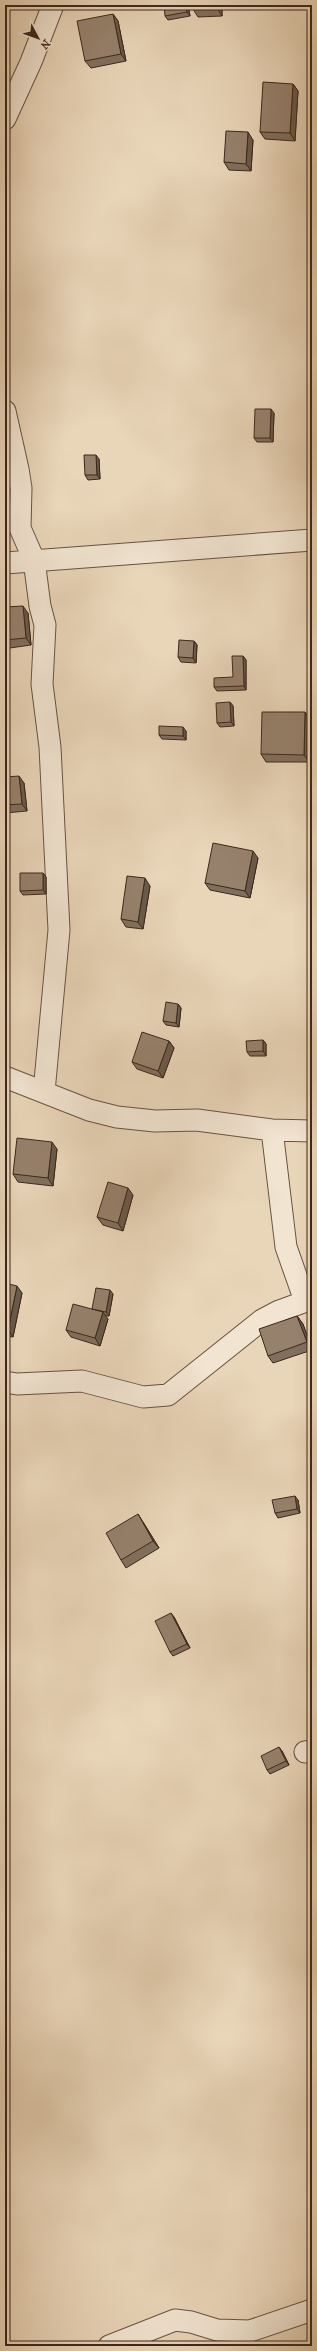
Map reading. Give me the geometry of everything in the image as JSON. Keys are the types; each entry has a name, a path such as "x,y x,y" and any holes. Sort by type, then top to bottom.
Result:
{"street":[{"path":"5,119 31,62 53,5"},
{"path":"5,412 21,488 20,528 34,560 40,606 45,625 42,684 50,747 59,930 44,1092"},
{"path":"5,563 312,540"},
{"path":"5,1077 88,1110 116,1117 154,1121 197,1120 272,1130 312,1131"},
{"path":"5,1382 17,1384 82,1381 143,1397 168,1395 256,1324 270,1315 308,1300 286,1247 272,1130"},
{"path":"109,2346 175,2320 191,2322 217,2330 250,2331 312,2310"}],"building":[{"path":"164,5 186,5 187,12 165,16"},
{"path":"193,5 217,5 217,8 193,9"},
{"path":"113,14 121,54 85,61 77,21"},
{"path":"263,82 293,84 290,133 260,132"},
{"path":"226,131 248,132 246,164 224,162"},
{"path":"255,409 271,409 270,438 254,438"},
{"path":"84,455 96,455 97,475 85,475"},
{"path":"23,606 26,638 5,640 5,607"},
{"path":"179,640 194,641 193,658 178,657"},
{"path":"232,656 243,656 244,686 214,687 214,678 233,677"},
{"path":"230,702 231,722 217,723 216,703"},
{"path":"262,712 305,712 304,755 261,754"},
{"path":"159,726 183,727 183,736 159,735"},
{"path":"19,776 22,804 5,805 5,777"},
{"path":"213,843 253,851 245,891 205,883"},
{"path":"20,873 43,873 43,890 20,891"},
{"path":"127,876 145,878 138,922 121,919"},
{"path":"166,1002 178,1004 176,1023 163,1021"},
{"path":"142,1032 169,1041 158,1071 132,1062"},
{"path":"263,1040 263,1051 247,1052 246,1041"},
{"path":"17,1138 52,1142 48,1178 13,1174"},
{"path":"108,1182 128,1188 118,1223 97,1217"},
{"path":"5,1283 17,1286 8,1330 5,1329"},
{"path":"96,1288 110,1290 106,1312 92,1309"},
{"path":"73,1304 103,1312 95,1338 66,1330"},
{"path":"297,1316 307,1342 268,1356 259,1329"},
{"path":"295,1496 297,1509 275,1513 272,1500"},
{"path":"138,1514 153,1541 121,1560 106,1533"},
{"path":"171,1613 187,1644 170,1652 155,1621"},
{"path":"279,1747 286,1761 267,1770 261,1756"}]}
